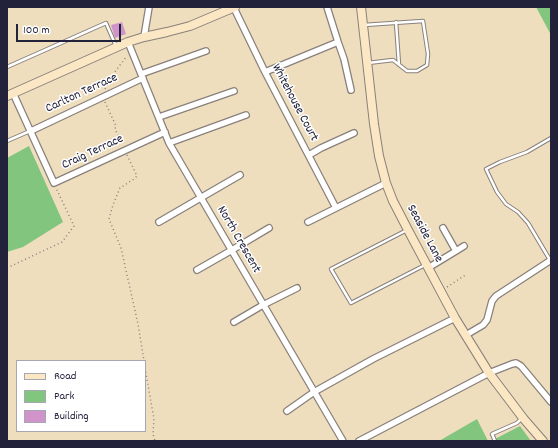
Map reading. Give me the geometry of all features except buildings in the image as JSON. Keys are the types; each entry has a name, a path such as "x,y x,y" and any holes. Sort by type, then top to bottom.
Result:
{"main road":[{"path":"10,94 128,42 190,26 235,7"},
{"name":"Seaside Lane","path":"361,7 379,156 386,184 393,201 456,318 489,373 523,418 543,441"}],"street":[{"path":"144,37 149,7"},
{"name":"Whitehouse Court","path":"235,7 266,72 336,208"},
{"path":"327,7 344,59 351,90"},
{"name":"North Crescent","path":"128,42 169,143 343,441"},
{"path":"266,72 338,42"},
{"name":"Carlton Terrace","path":"31,131 103,97 142,76 206,51"},
{"path":"159,117 234,91"},
{"name":"Craig Terrace","path":"10,94 31,131 54,183 164,132"},
{"path":"169,143 246,115"},
{"path":"309,155 354,133"},
{"path":"159,222 240,175"},
{"path":"308,222 386,184"},
{"path":"196,270 269,228"},
{"path":"443,228 456,251"},
{"path":"427,266 464,246"},
{"path":"466,335 483,326 487,320 492,301 496,296 551,260"},
{"path":"234,322 297,288"},
{"path":"287,410 314,392 373,359 456,318"},
{"path":"359,441 489,373 516,363 521,366 551,402"}],"lane":[{"path":"363,25 423,21 428,54 427,65 417,71 407,71 393,60 368,63"},
{"path":"396,22 399,65"},
{"path":"7,67 106,23 116,47"},
{"path":"7,141 31,131"},
{"path":"551,138 527,152 486,169 496,192 506,204 518,212 528,223 551,260"},
{"path":"408,230 331,269 351,303 427,266"},
{"path":"495,441 492,434 523,418"}],"path":[{"path":"132,52 125,58 114,73 104,90 103,97 116,126 115,129 137,176 120,188 109,219 122,248 144,360"},
{"path":"7,268 62,242 74,226 54,183"},
{"path":"441,291 467,274"},
{"path":"146,374 154,419 153,434 155,441"}],"green space":[{"path":"536,7 551,7 551,35"},
{"path":"29,146 63,222 23,247 7,252 7,158"},
{"path":"477,419 488,441 439,441"},
{"path":"520,426 531,441 491,441"}]}
